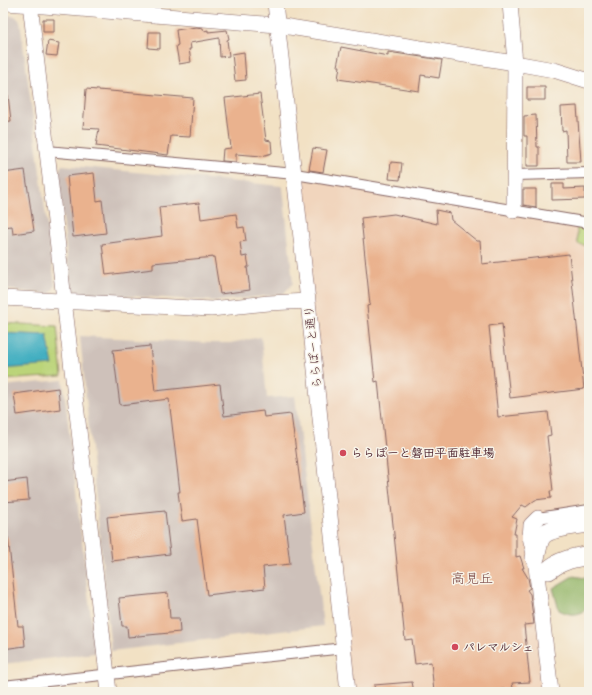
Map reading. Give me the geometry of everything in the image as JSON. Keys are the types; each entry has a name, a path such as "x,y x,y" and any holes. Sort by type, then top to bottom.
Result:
{"highway":[{"path":"535,558 541,537 545,532 589,523"},
{"path":"549,570 563,561 589,555"}],"street":[{"path":"7,3 277,25 515,63 554,70 589,81"},
{"name":"ららぽーと通り","path":"275,3 295,174 348,692"},
{"path":"510,3 515,63 514,211"},
{"path":"30,4 109,692"},
{"path":"47,151 295,174 589,223"},
{"path":"515,175 589,173"},
{"path":"3,298 211,309 269,303 308,301"},
{"path":"551,692 535,558 530,537 531,525 538,518 589,510"},
{"path":"549,570 547,574 547,582 560,692"},
{"path":"3,686 344,648"}],"shaded area":[{"path":"3,15 15,16 20,21 55,286 50,294 3,289"},
{"path":"62,165 281,186 283,188 293,283 283,294 218,301 76,293 70,285 58,172"},
{"path":"295,178 589,223 589,502 539,518 548,692 348,692"},
{"path":"80,336 211,343 230,343 261,337 267,398 295,396 323,626 111,651"},
{"path":"63,380 95,653 3,664 3,386"}],"green space":[{"path":"576,221 589,223 589,246 578,244"},
{"path":"3,323 57,326 62,376 3,380"},
{"path":"573,576 585,578 589,577 589,607 582,612 571,614 559,610 553,588"}],"water":[{"path":"3,333 47,335 53,365 3,369"}],"building":[{"path":"43,19 54,19 54,32 43,32"},
{"path":"196,27 203,28 204,31 208,30 208,32 227,30 229,39 227,40 229,56 220,57 219,38 190,43 191,49 189,49 191,62 179,64 176,46 178,45 176,30"},
{"path":"149,32 160,32 160,49 148,48"},
{"path":"48,41 59,43 57,56 46,55"},
{"path":"341,47 388,56 388,52 442,60 439,78 421,75 419,91 338,79 340,66 337,66"},
{"path":"244,52 246,80 235,81 232,54"},
{"path":"527,87 545,87 545,100 527,100"},
{"path":"86,89 193,98 190,137 171,136 168,155 96,146 99,129 83,128"},
{"path":"260,94 266,140 271,141 272,153 262,156 236,154 236,162 222,161 223,149 231,148 225,98"},
{"path":"8,95 11,121 3,122 3,96"},
{"path":"577,106 581,162 567,162 566,130 562,131 561,107"},
{"path":"536,115 539,166 527,166 527,136 524,136 524,116"},
{"path":"313,148 327,150 323,172 309,170"},
{"path":"391,162 402,163 400,180 389,179"},
{"path":"25,170 34,231 13,234 12,226 3,227 3,173"},
{"path":"94,173 97,201 102,200 106,233 73,237 67,176"},
{"path":"552,184 564,184 564,189 585,188 585,199 552,200"},
{"path":"523,189 536,189 536,207 523,205"},
{"path":"199,203 201,219 236,214 238,228 244,227 246,241 240,242 242,257 247,256 250,290 220,294 214,257 153,263 153,269 106,275 102,244 162,236 159,207"},
{"path":"436,210 450,213 451,220 477,241 480,241 482,264 569,254 584,389 510,398 502,324 489,326 498,417 548,412 551,435 547,436 553,491 550,491 551,498 535,500 526,507 522,505 512,517 517,519 514,534 516,534 516,557 520,556 524,568 522,568 528,578 530,588 527,590 530,594 534,624 524,625 530,682 512,683 513,688 477,692 434,692 431,662 415,664 412,639 405,640 378,381 375,382 367,306 370,305 361,218 394,214 437,224"},
{"path":"150,346 155,391 220,384 224,416 263,411 264,417 291,414 304,512 284,515 290,564 263,567 265,588 207,595 197,519 182,521 169,399 120,405 113,350"},
{"path":"58,388 60,409 17,415 14,394"},
{"path":"27,479 29,500 3,502 3,482"},
{"path":"165,511 170,554 112,561 107,517"},
{"path":"3,537 8,537 18,626 23,626 25,646 3,649"},
{"path":"168,593 170,618 179,618 180,632 128,637 127,626 122,626 119,598"},
{"path":"412,682 414,692 375,692 374,685"}],"place":[{"name":"ららぽーと磐田平面駐車場","path":"343,453"},
{"name":"パレマルシェ","path":"455,647"}],"district":[{"name":"高見丘","path":"472,578"}]}
